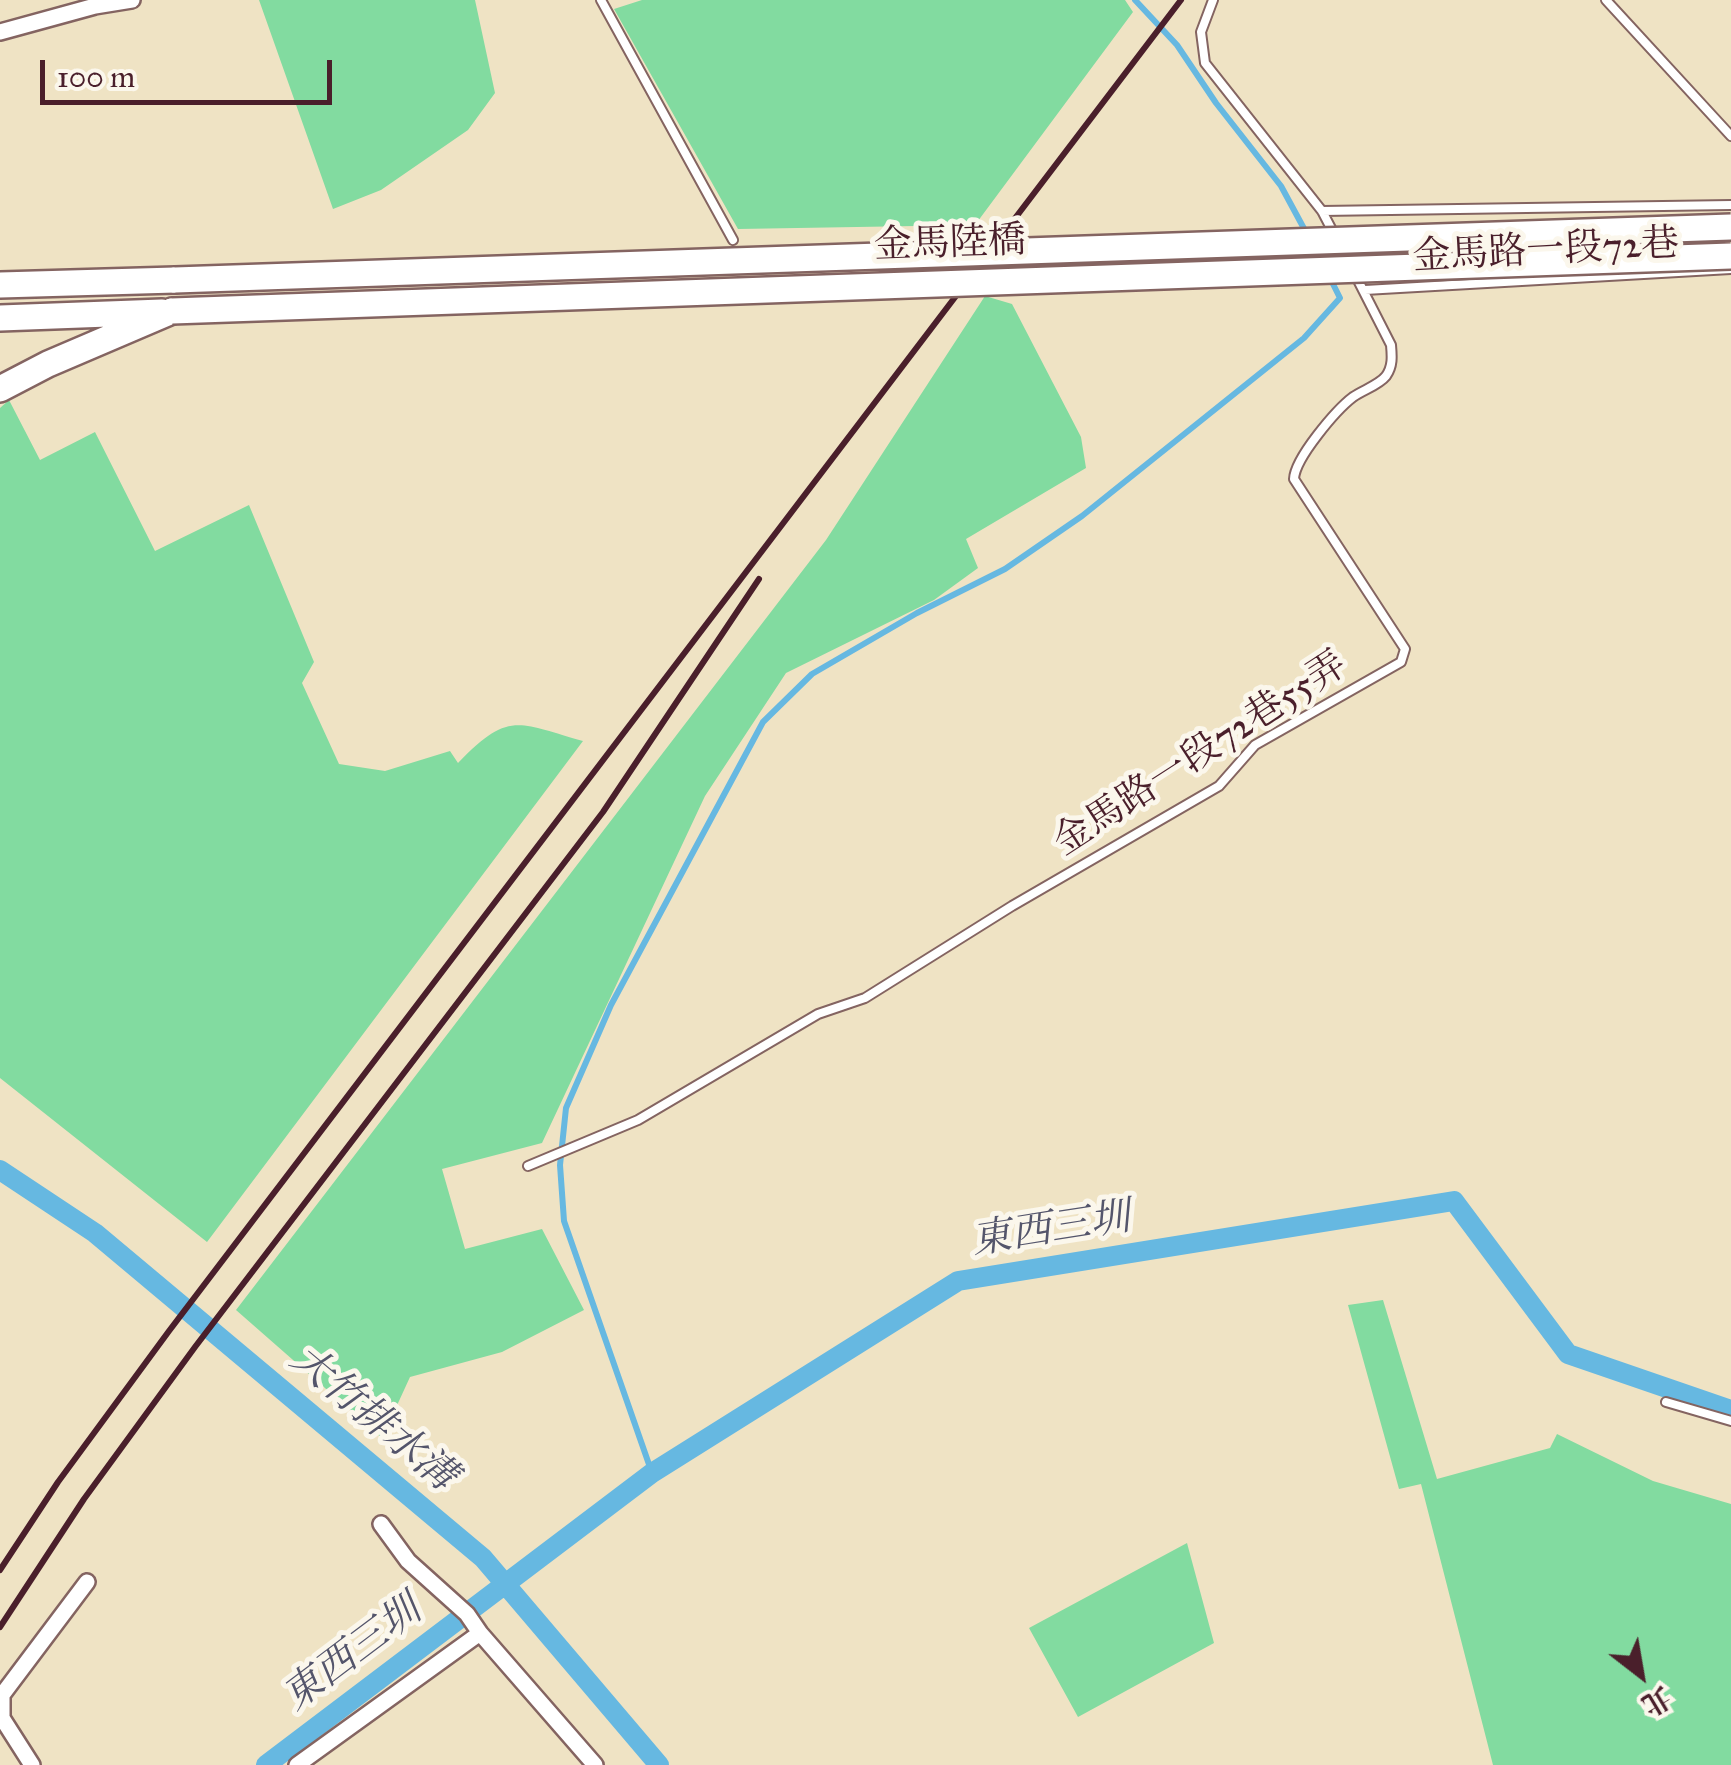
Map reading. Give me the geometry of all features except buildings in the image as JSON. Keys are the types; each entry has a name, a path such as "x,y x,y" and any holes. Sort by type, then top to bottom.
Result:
{"main road":[{"name":"金馬陸橋","path":"0,286 1731,227"},
{"name":"金馬陸橋","path":"0,318 1731,256"},
{"path":"0,390 48,364 172,312"}],"street":[{"path":"0,32 95,3 132,0"},
{"path":"381,1524 408,1561 467,1614 595,1765"},
{"path":"32,1765 2,1718 2,1695 87,1582"},
{"path":"297,1765 480,1633"}],"lane":[{"path":"601,0 733,240"},
{"path":"1213,0 1201,32 1205,63 1322,211 1364,290"},
{"path":"1606,0 1731,136"},
{"path":"1322,211 1731,205"},
{"name":"金馬路一段72巷","path":"1364,290 1731,269"},
{"name":"金馬路一段72巷55弄","path":"528,1166 638,1120 818,1014 865,998 1012,906 1219,786 1255,745 1401,662 1405,649 1294,479 1297,463 1324,429 1350,400 1385,378 1392,364 1392,345 1364,290"},
{"path":"1666,1402 1731,1421"}],"green space":[{"path":"259,0 475,0 495,93 468,130 381,190 333,209"},
{"path":"642,0 1125,0 1133,12 975,225 738,229 614,9"},
{"path":"985,296 1012,304 1081,437 1086,468 966,539 978,568 934,600 786,673 705,796 542,1143 442,1169 465,1249 542,1229 584,1310 502,1352 410,1377 382,1438 236,1310 826,540"},
{"path":"9,400 40,460 95,432 155,551 249,505 314,662 302,683 339,764 385,771 450,751 458,763 490,735 515,725 583,741 207,1242 0,1078 0,408"},
{"path":"1383,1300 1437,1479 1550,1448 1557,1434 1653,1481 1731,1504 1731,1765 1493,1765 1421,1484 1399,1489 1348,1305"},
{"path":"1187,1543 1214,1643 1078,1717 1029,1628"}],"waterway":[{"path":"1135,0 1177,45 1216,103 1281,186 1308,236"},
{"path":"652,1473 564,1221 560,1165 566,1108 611,1005 763,722 812,674 917,613 1005,569 1082,516 1304,338 1340,298 1330,278"},
{"name":"大竹排水溝","path":"0,1170 95,1233 483,1558 659,1765"},
{"name":"東西三圳","path":"266,1765 652,1473 958,1281 1454,1201 1568,1354 1731,1410"}],"railway":[{"path":"0,1570 58,1482 169,1331 1181,0"},
{"path":"0,1627 84,1499 195,1347 603,812 759,579"}]}
